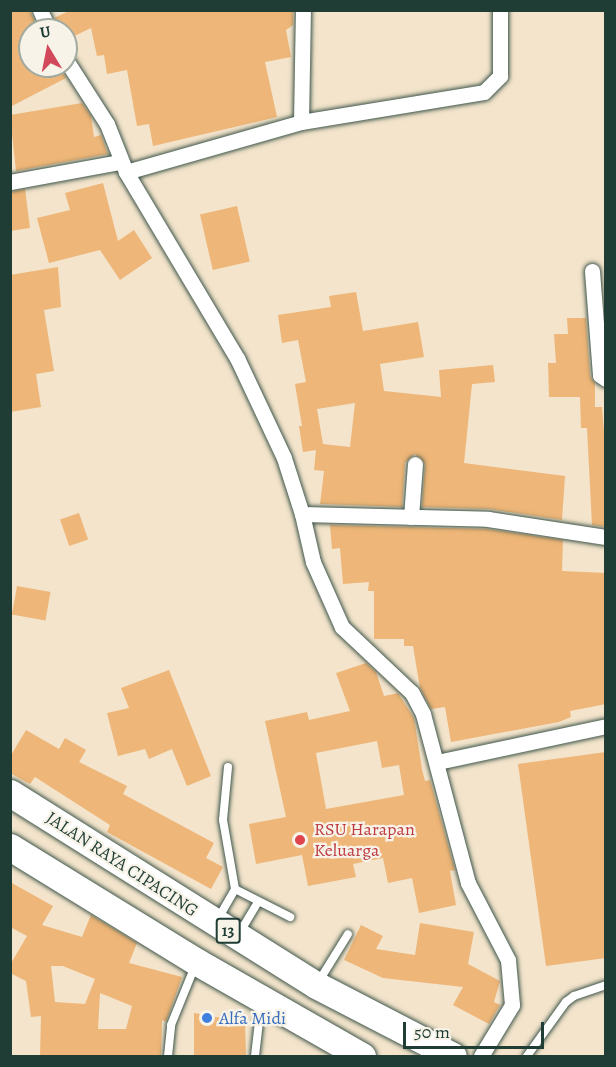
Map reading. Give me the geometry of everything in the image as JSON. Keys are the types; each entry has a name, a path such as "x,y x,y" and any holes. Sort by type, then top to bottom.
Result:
{"highway":[{"name":"JALAN RAYA CIPACING","path":"10,793 316,985 453,1056"},
{"name":"13","path":"10,847 196,962 362,1056"}],"street":[{"path":"301,122 303,10"},
{"path":"10,182 123,167 301,122 484,92 500,76 500,10"},
{"path":"78,78 107,124 123,167 237,358 284,458 302,514 313,562 342,627 412,693 423,714 468,883 507,960 513,981 513,1005 481,1056"},
{"path":"592,271 600,311 600,375 606,380"},
{"path":"411,517 415,464"},
{"path":"302,514 521,522 606,537"},
{"path":"437,762 606,726"}],"lane":[{"path":"214,923 235,890 223,820 228,767"},
{"path":"235,890 290,917"},
{"path":"238,936 258,902"},
{"path":"316,985 348,934"},
{"path":"168,1056 171,1025 196,962"},
{"path":"527,1056 566,1002 573,996 606,985"},
{"path":"255,1056 262,998"}],"building":[{"path":"10,10 30,10 33,18 18,18 18,78 66,78 10,107"},
{"path":"71,10 293,10 293,25 286,30 291,57 265,62 277,117 153,146 149,124 137,126 127,70 107,74 104,55 97,56 91,28 78,34 78,18 54,18"},
{"path":"82,103 91,116 94,137 101,135 108,154 16,171 10,115"},
{"path":"103,183 118,241 134,230 152,258 120,280 100,250 49,263 37,218 70,210 65,193"},
{"path":"25,189 30,228 10,231 10,192"},
{"path":"237,206 250,262 213,270 200,215"},
{"path":"58,267 61,307 44,310 54,371 36,374 41,407 10,412 10,275"},
{"path":"356,292 363,331 418,322 424,357 380,364 384,391 441,397 439,370 493,365 495,382 472,384 464,463 565,476 562,520 489,509 422,507 425,464 415,454 405,463 402,507 320,504 324,471 314,470 316,450 303,452 299,426 302,426 295,384 306,382 298,340 282,343 278,315 331,307 329,296","holes":["355,403 350,447 323,444 317,409"]},
{"path":"567,318 586,318 590,376 595,383 595,407 602,407 606,527 592,525 587,428 581,428 580,397 549,397 548,363 556,363 554,334 568,334"},
{"path":"79,513 88,539 69,546 60,520"},
{"path":"330,525 487,529 563,540 562,571 606,573 606,704 570,711 571,717 559,722 451,742 445,707 431,709 420,688 413,646 404,646 404,639 374,639 374,591 368,591 369,582 343,584 340,548 332,549"},
{"path":"17,586 50,592 45,620 12,615"},
{"path":"366,663 376,672 384,696 398,693 414,718 425,781 430,780 455,870 450,871 456,905 419,913 412,878 388,883 383,858 353,864 356,877 308,886 302,855 256,864 249,824 286,817 265,721 307,712 309,720 350,711 336,673","holes":["377,741 382,768 399,765 404,795 326,809 316,753"]},
{"path":"169,670 211,776 187,786 172,749 149,759 145,749 118,756 107,713 129,708 121,688"},
{"path":"26,730 59,749 65,738 86,750 79,762 127,786 123,794 214,843 206,858 223,867 211,889 107,832 110,825 35,777 30,784 10,773 10,757"},
{"path":"606,752 606,958 546,966 518,764"},
{"path":"10,882 53,906 42,925 82,937 91,915 137,943 129,963 182,977 166,1022 162,1020 161,1056 40,1056 41,1016 31,1017 26,981 10,973 10,965 27,936 10,927","holes":["51,966 63,966 95,979 85,1004 55,1002","100,993 132,1006 126,1029 98,1029"]},
{"path":"420,923 474,932 468,964 500,981 494,1002 500,1005 489,1024 453,1005 463,987 383,978 344,960 361,925 383,936 376,949 415,955"},
{"path":"194,1013 245,1022 246,1056 194,1056"}],"place":[{"name":"RSU Harapan Keluarga","path":"300,840"},
{"name":"Alfa Midi","path":"207,1018"}]}
